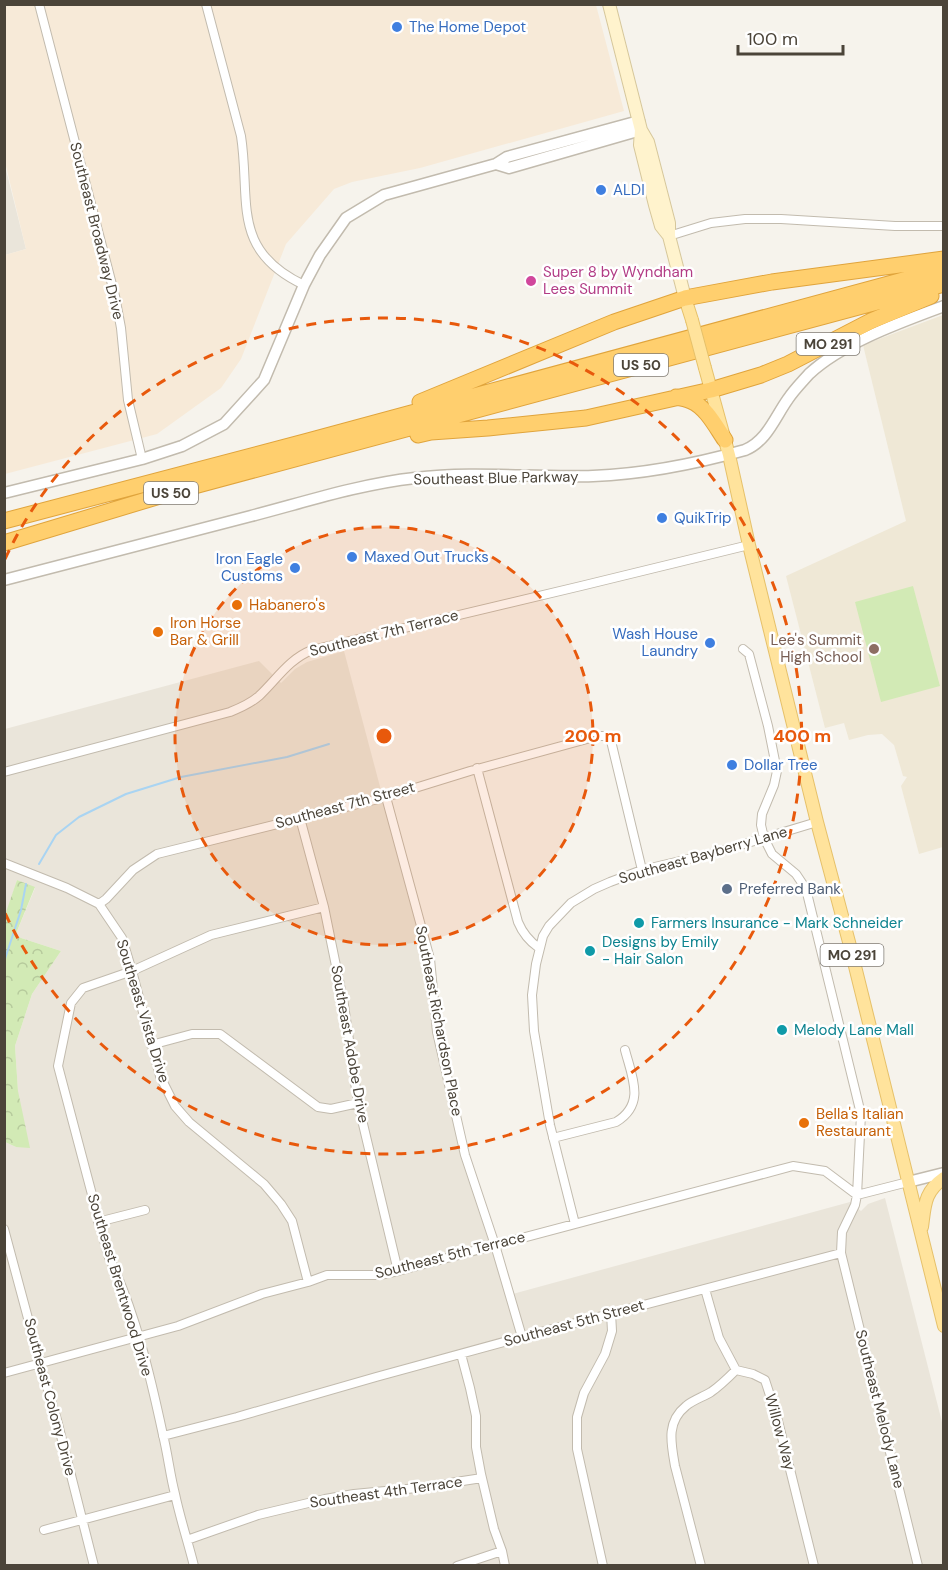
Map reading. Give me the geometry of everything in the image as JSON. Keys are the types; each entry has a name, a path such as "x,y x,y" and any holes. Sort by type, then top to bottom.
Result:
{"highway":[{"path":"308,441 319,432 363,421 423,401 614,322 685,298 772,282 944,259"},
{"name":"US 50","path":"4,520 308,441 944,269"},
{"name":"US 50","path":"4,543 183,489 944,284"},
{"name":"MO 291","path":"711,390 789,364 871,321 944,291"},
{"path":"339,447 350,449 431,432 586,418 711,390"},
{"path":"676,397 691,401 709,416 727,447"}],"main road":[{"path":"609,4 640,125 653,159 669,223 669,236 711,390"},
{"name":"MO 291","path":"711,390 944,1326"},
{"path":"921,1234 926,1198 932,1188 944,1178"}],"street":[{"name":"Southeast Broadway Drive","path":"39,4 115,296 121,328 128,400 142,459"},
{"path":"206,4 241,136 246,211 253,237 274,267 304,285"},
{"path":"4,493 142,459 182,446 226,421 264,380 304,285 320,255 346,218 384,195 496,164 509,168 640,125"},
{"path":"669,236 711,223 745,219 944,226"},
{"name":"Southeast Blue Parkway","path":"4,580 387,482 453,475 566,477 657,471 727,447 745,450 763,438 788,398 828,359 879,333 944,306"},
{"name":"Southeast 7th Terrace","path":"4,772 239,708 258,697 292,661 312,650 748,545"},
{"path":"743,649 749,654 777,764 776,778 762,814 761,825 764,838 772,854 796,873 806,890 861,1114 857,1195 855,1205 842,1232 841,1253"},
{"name":"Southeast 7th Street","path":"99,904 133,870 157,854 386,797 477,768 598,736 608,736 613,746 642,870"},
{"path":"477,768 518,922 525,937 539,948"},
{"name":"Southeast Richardson Place","path":"386,797 430,959 437,1032 465,1155 522,1337"},
{"name":"Southeast Adobe Drive","path":"300,818 324,907 344,1005 358,1103 398,1271"},
{"name":"Southeast Bayberry Lane","path":"575,1224 553,1138 535,1043 532,1013 536,963 543,936 549,926 571,903 594,889 642,870 714,853 817,822"},
{"name":"Southeast Vista Drive","path":"4,863 67,888 99,904 122,938 160,1076 175,1106 189,1122 264,1184 281,1204 292,1221 308,1281"},
{"name":"Southeast Brentwood Drive","path":"194,1566 138,1338 128,1303 108,1255 98,1222 58,1066 71,1003 83,988 132,971 211,935 324,907"},
{"path":"151,1045 192,1034 220,1034 318,1107 331,1109 358,1103"},
{"path":"553,1138 616,1122 629,1111 634,1104 635,1095 625,1050"},
{"name":"Southeast 5th Terrace","path":"4,1373 178,1326 262,1294 327,1275 380,1275 398,1271 793,1166 825,1171 857,1195"},
{"path":"857,1195 944,1173"},
{"path":"98,1222 145,1210"},
{"name":"Southeast Colony Drive","path":"4,1229 57,1420 94,1566"},
{"name":"Southeast 5th Street","path":"163,1436 522,1337 841,1253"},
{"name":"Southeast Melody Lane","path":"841,1253 918,1566"},
{"path":"701,1566 675,1466 671,1431 675,1418 687,1405 711,1392 736,1370 719,1338 705,1288"},
{"path":"603,1566 577,1449 577,1417 584,1393 605,1354 612,1331 611,1313"},
{"path":"461,1354 476,1416 476,1447 482,1478 505,1566"},
{"name":"Willow Way","path":"736,1370 765,1380 777,1417 814,1566"},
{"name":"Southeast 4th Terrace","path":"187,1539 258,1515 326,1499 438,1486 482,1478"},
{"path":"44,1530 175,1495"},
{"path":"457,1566 502,1551"}],"shaded area":[{"path":"5,5 596,5 624,111 420,168 352,182 334,189 286,244 241,359 221,388 157,434 5,474 5,255 26,249 5,162"},
{"path":"4,162 26,249 5,255 4,255"},
{"name":"Lee's Summit High School","path":"943,315 943,847 919,854 901,786 907,777 903,776 894,745 882,734 849,740 844,723 825,728 786,576 906,521 863,345"},
{"path":"344,651 430,975 447,1091 509,1295 850,1202 861,1211 868,1204 885,1198 943,1426 943,1565 5,1565 5,1142 16,1147 18,1091 15,1046 32,994 61,951 15,936 35,888 17,880 5,918 5,729 259,661 281,683 295,669 307,662"}],"green space":[{"path":"913,586 940,686 881,702 855,602"},
{"path":"17,880 35,887 15,936 61,951 32,994 15,1046 18,1091 30,1148 16,1147 5,1142 4,918"}],"waterway":[{"path":"39,864 56,835 79,817 126,794 181,777 287,757 329,744"},
{"path":"4,962 21,910 26,884"}],"place":[{"name":"The Home Depot","path":"397,27"},
{"name":"ALDI","path":"601,190"},
{"name":"Super 8 by Wyndham Lees Summit","path":"531,281"},
{"name":"QuikTrip","path":"662,518"},
{"name":"Maxed Out Trucks","path":"352,557"},
{"name":"Iron Eagle Customs","path":"295,568"},
{"name":"Habanero's","path":"237,605"},
{"name":"Iron Horse Bar & Grill","path":"158,632"},
{"name":"Wash House Laundry","path":"710,643"},
{"name":"Lee's Summit High School","path":"874,649"},
{"name":"Dollar Tree","path":"732,765"},
{"name":"Preferred Bank","path":"727,889"},
{"name":"Farmers Insurance - Mark Schneider","path":"639,923"},
{"name":"Designs by Emily - Hair Salon","path":"590,951"},
{"name":"Melody Lane Mall","path":"782,1030"},
{"name":"Bella's Italian Restaurant","path":"804,1123"}]}
